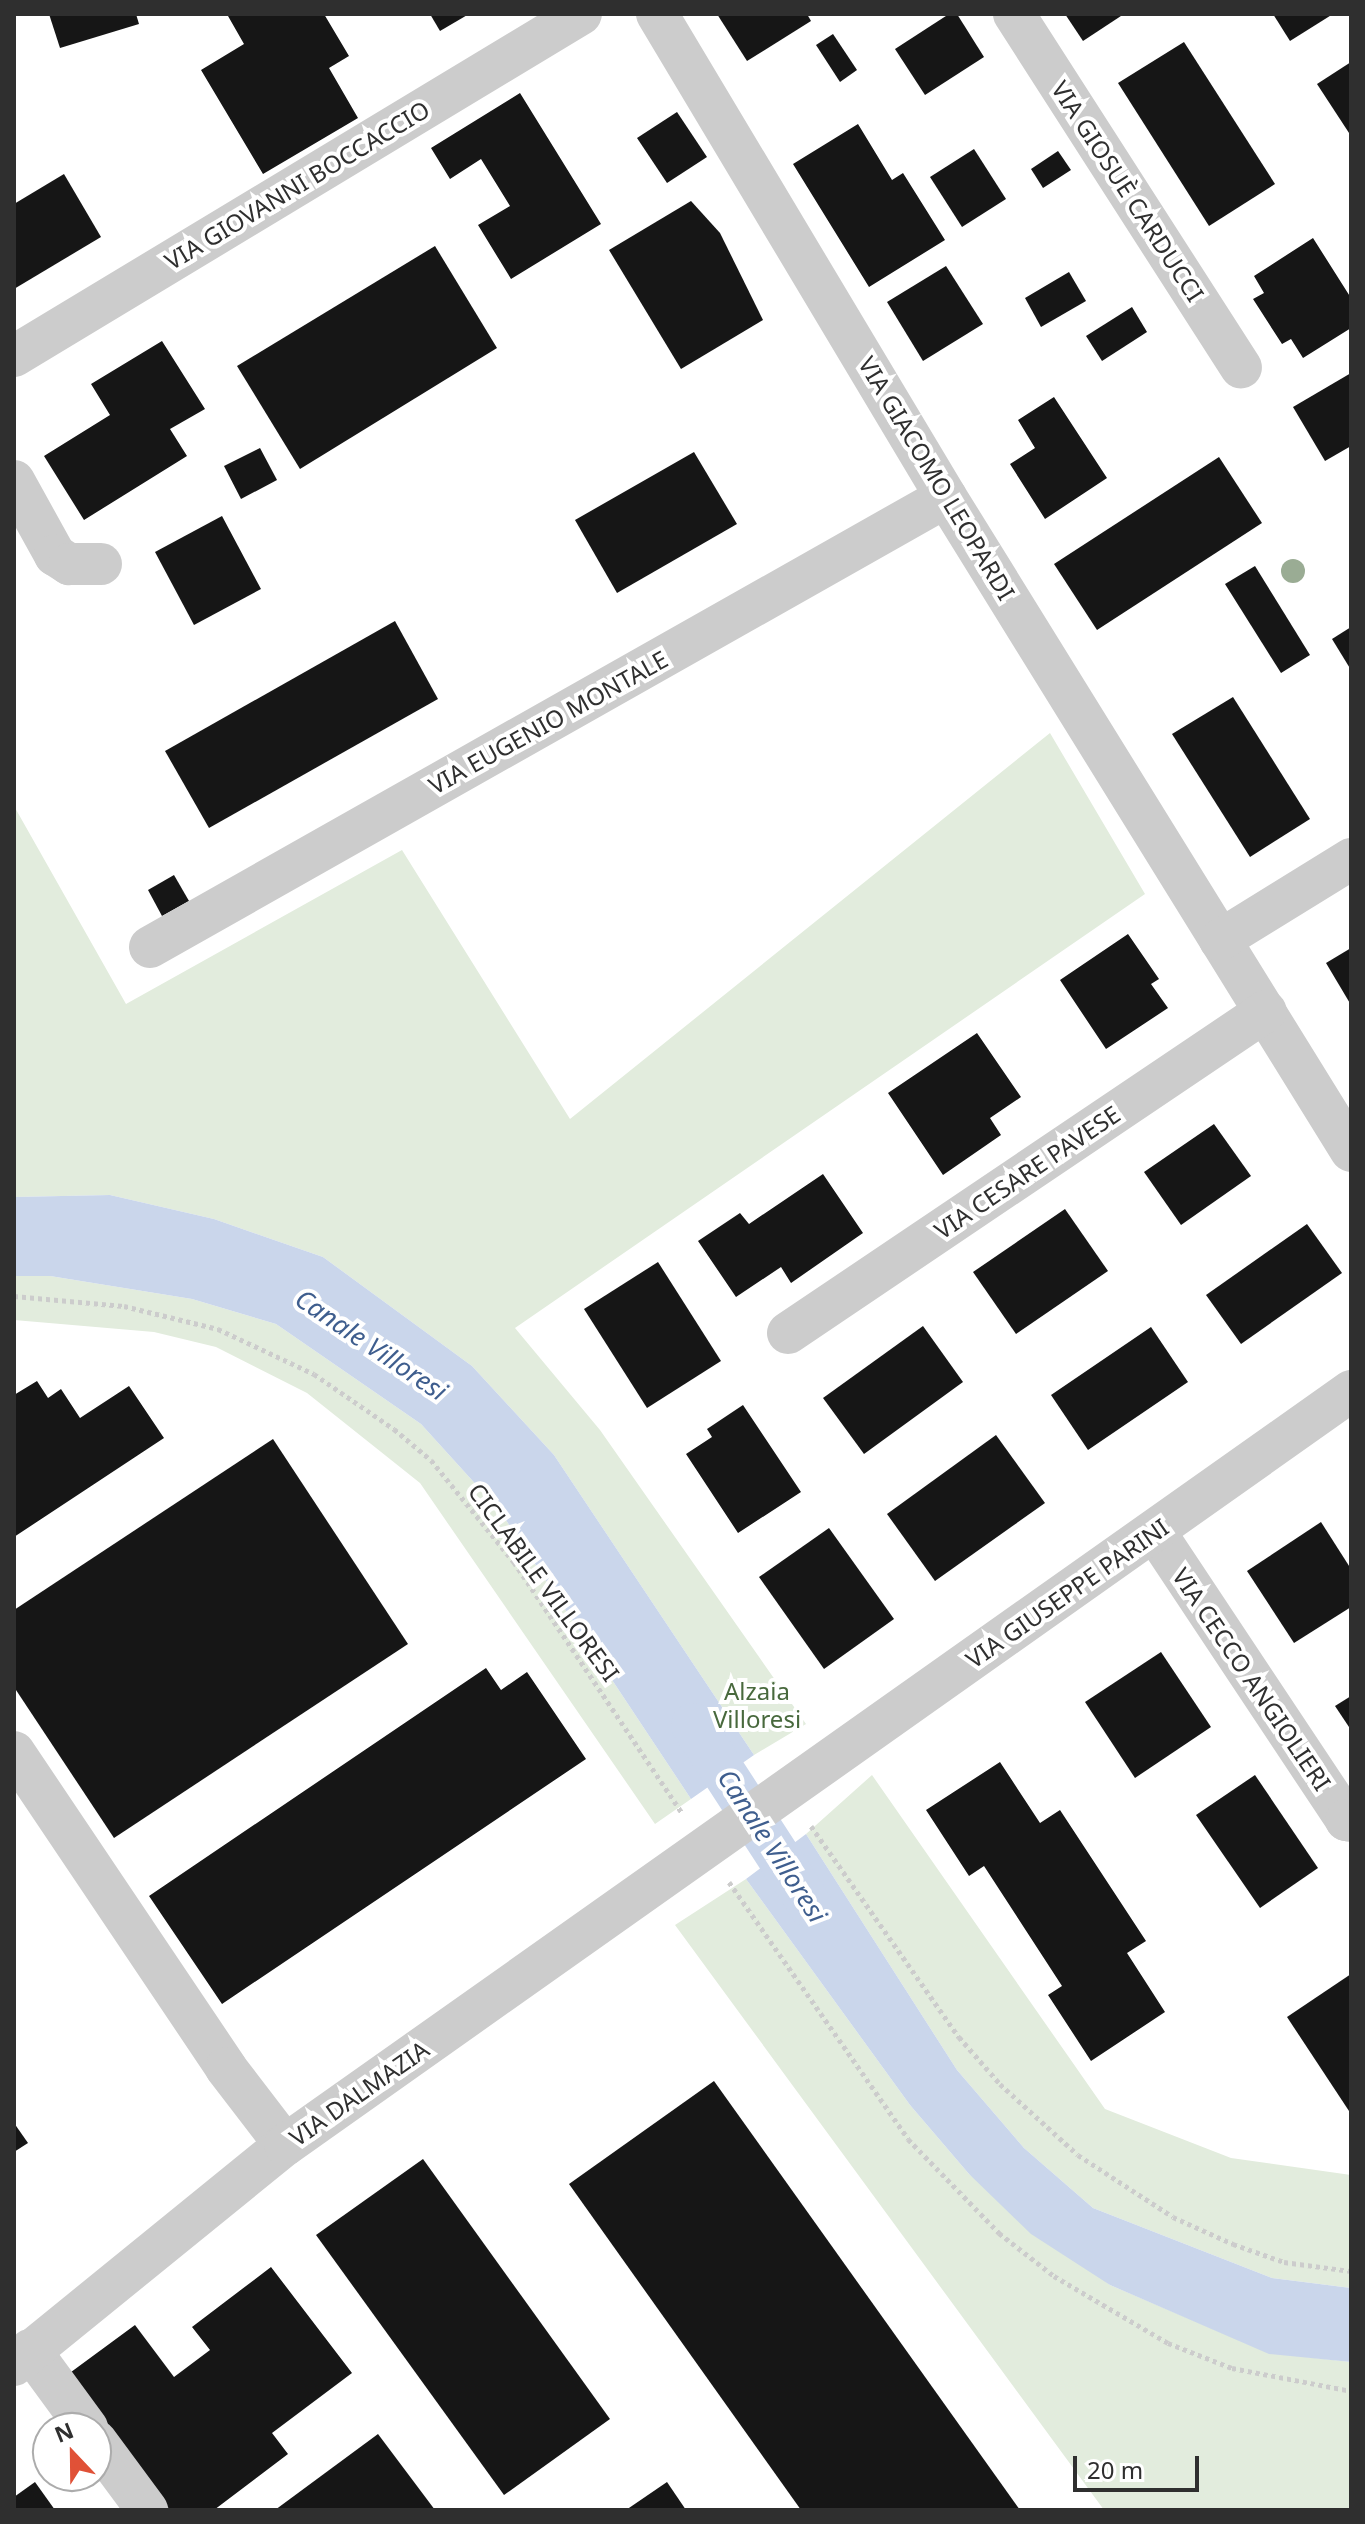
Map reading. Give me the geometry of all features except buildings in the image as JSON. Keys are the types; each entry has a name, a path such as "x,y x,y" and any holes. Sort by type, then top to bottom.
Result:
{"street":[{"name":"VIA GIOVANNI BOCCACCIO","path":"14,356 581,14"},
{"name":"VIA GIACOMO LEOPARDI","path":"657,14 946,497 1351,1151"},
{"name":"VIA GIOSUÈ CARDUCCI","path":"1014,14 1241,367"},
{"path":"14,481 55,555 69,564 101,564"},
{"name":"VIA EUGENIO MONTALE","path":"150,947 946,497"},
{"path":"1220,940 1351,859"},
{"name":"VIA CESARE PAVESE","path":"788,1333 1266,1011"},
{"name":"VIA GIUSEPPE PARINI","path":"719,1840 794,1808 1155,1532 1351,1391"},
{"name":"VIA CECCO ANGIOLIERI","path":"1155,1532 1346,1820 1351,1821"},
{"path":"14,1752 226,2068 285,2145"},
{"name":"VIA DALMAZIA","path":"22,2358 285,2145 719,1840"},
{"path":"22,2358 72,2412"},
{"path":"112,2463 147,2510"}],"path":[{"name":"CICLABILE VILLORESI","path":"14,1296 124,1306 218,1329 314,1374 394,1429 431,1460 514,1562 686,1818 719,1840"},
{"path":"794,1808 959,2037 1000,2084 1078,2155 1173,2217 1233,2244 1284,2262 1351,2271"},
{"path":"719,1840 728,1881 908,2139 999,2233 1054,2276 1168,2343 1246,2371 1351,2391"}],"green space":[{"name":"Alzaia Villoresi","path":"1050,733 1145,894 515,1328 600,1430 806,1724 754,1755 554,1455 472,1366 323,1257 214,1219 110,1195 14,1197 14,806 126,1004 402,850 570,1119"},
{"path":"14,1276 50,1276 192,1299 276,1324 421,1424 500,1511 691,1799 655,1824 420,1483 307,1393 216,1347 154,1332 14,1320"},
{"path":"872,1775 1105,2109 1231,2158 1351,2175 1351,2288 1272,2278 1093,2208 1024,2148 957,2070 806,1834"},
{"path":"746,1879 910,2105 969,2174 1110,2285 1269,2353 1351,2362 1351,2510 1104,2510 675,1925"}],"water":[{"path":"110,1195 214,1219 323,1257 472,1366 554,1455 754,1755 691,1799 500,1511 421,1424 276,1324 192,1299 50,1276 14,1276 14,1197"},
{"path":"806,1834 957,2070 1024,2148 1093,2208 1272,2278 1351,2288 1351,2362 1269,2354 1110,2285 1031,2234 969,2174 910,2105 746,1879"}],"waterway":[{"name":"Canale Villoresi","path":"693,1725 810,1905"}]}
